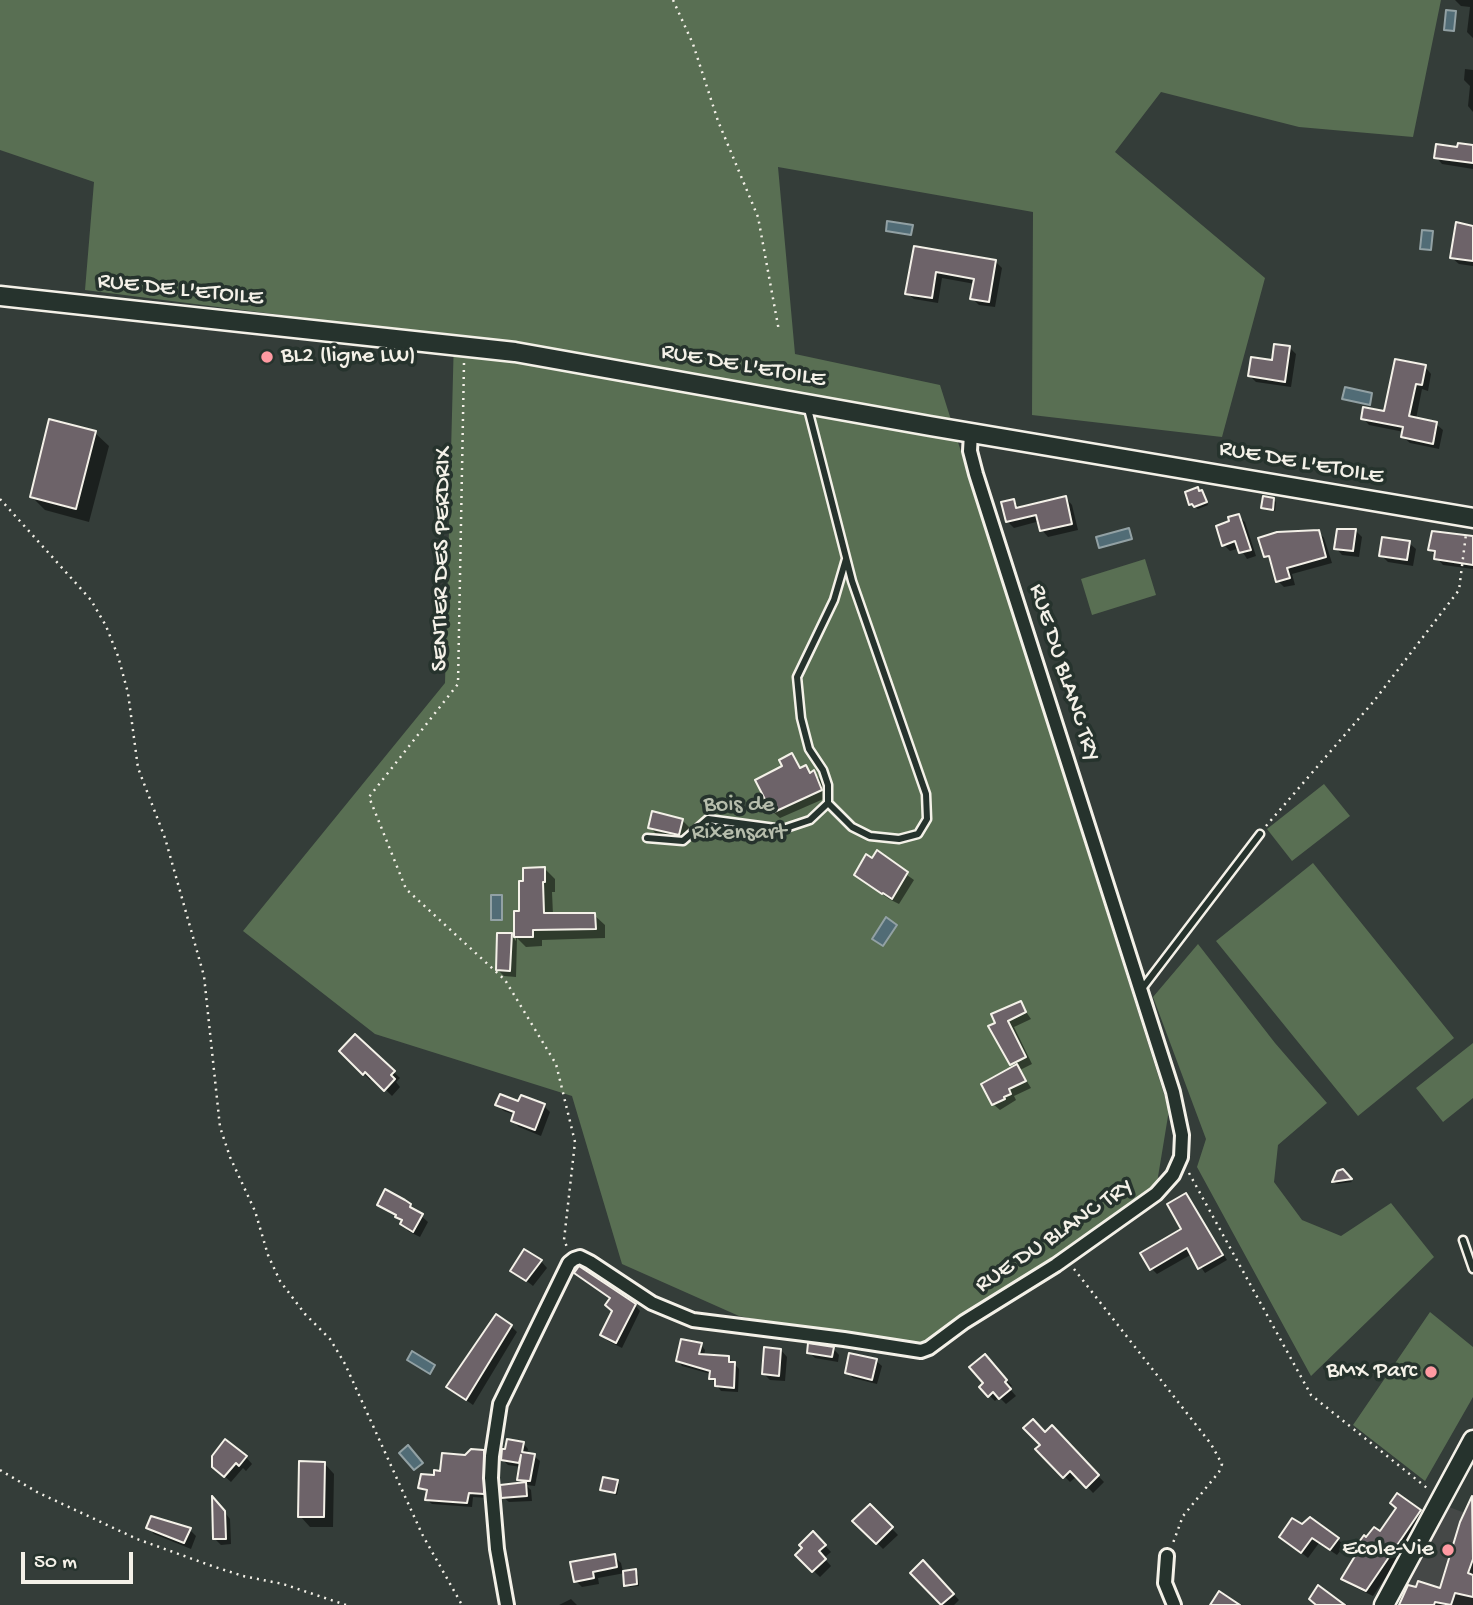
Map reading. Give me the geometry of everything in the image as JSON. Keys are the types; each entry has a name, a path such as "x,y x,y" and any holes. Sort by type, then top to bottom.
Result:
{"street":[{"name":"RUE DE L'ETOILE","path":"0,296 533,355 971,433 1470,517"},
{"name":"RUE DU BLANC TRY","path":"572,1260 582,1258 652,1303 694,1320 921,1351 1066,1258 1156,1194 1173,1175 1181,1157 1182,1147 1173,1092 976,474 970,451 971,433"},
{"path":"507,1605 493,1503 492,1456 496,1429 506,1388 572,1260"},
{"path":"1384,1605 1473,1440"},
{"path":"1167,1556 1165,1583 1174,1605"}],"lane":[{"path":"807,404 846,559 926,794 927,819 918,834 899,839 870,836 852,827 828,803 828,785 823,770 808,748 801,718 797,677 834,600 846,559"},
{"path":"647,838 683,841 708,819 783,829 810,820 828,803"},
{"path":"1141,990 1260,834"},
{"path":"1463,1240 1473,1269"}],"path":[{"path":"673,0 693,44 718,121 758,216 779,331"},
{"name":"SENTIER DES PERDRIX","path":"465,346 458,684 369,797 406,889 505,980 556,1065 575,1142 564,1240 572,1260"},
{"path":"0,499 91,600 106,626 128,693 138,768 165,838 204,976 220,1127 230,1157 255,1211 279,1281 305,1314 330,1339 345,1364 422,1534 462,1605"},
{"path":"1260,834 1374,701 1459,590 1470,517"},
{"path":"1182,1147 1189,1174 1311,1395 1441,1499"},
{"path":"1066,1258 1211,1444 1222,1464 1219,1472 1183,1516 1167,1556"},
{"path":"0,1470 37,1492 136,1539 243,1576 283,1584 346,1605"}],"shaded area":[{"name":"Ecole-Vie","path":"1449,1507 1473,1516 1473,1605 1444,1605 1400,1592"}],"green space":[{"name":"Bois de Rixensart","path":"0,0 1441,0 1413,137 1299,127 1161,92 1115,152 1265,278 1222,437 1032,415 1033,212 778,167 795,354 940,385 1169,1110 1156,1189 975,1318 912,1354 739,1316 622,1264 572,1096 375,1034 243,931 445,683 454,337 85,290 94,182 0,150"},
{"path":"1145,559 1156,595 1092,615 1081,579"},
{"path":"1324,784 1350,816 1292,861 1267,829"},
{"path":"1313,863 1454,1038 1358,1116 1216,941"},
{"path":"1198,944 1275,1043 1327,1103 1278,1145 1274,1182 1302,1220 1341,1236 1391,1203 1434,1257 1311,1376 1197,1167 1206,1139 1153,997"},
{"path":"1473,1043 1473,1098 1443,1122 1416,1088"},
{"name":"BMX Parc","path":"1430,1312 1473,1347 1473,1397 1425,1481 1353,1425"}],"water":[{"path":"1446,10 1456,11 1454,31 1444,30"},
{"path":"887,221 913,225 911,235 886,231"},
{"path":"1422,230 1433,231 1431,250 1420,249"},
{"path":"1345,387 1372,393 1370,405 1342,399"},
{"path":"1129,528 1132,539 1099,548 1096,537"},
{"path":"491,895 502,895 502,920 491,920"},
{"path":"886,917 897,925 883,946 872,939"},
{"path":"412,1351 435,1365 430,1374 407,1360"},
{"path":"408,1445 423,1463 414,1470 399,1453"}],"building":[{"path":"1458,143 1473,145 1473,163 1434,158 1436,144 1457,147"},
{"path":"1456,222 1473,226 1473,261 1450,258"},
{"path":"914,246 996,260 989,302 970,299 974,279 936,272 932,298 905,294"},
{"path":"1274,344 1290,346 1285,382 1248,376 1251,357 1272,360"},
{"path":"1395,359 1426,365 1422,385 1416,384 1409,416 1437,422 1433,444 1401,437 1403,427 1361,419 1363,407 1384,411"},
{"path":"49,419 96,431 76,509 30,497"},
{"path":"1198,487 1207,502 1194,507 1189,505 1185,492"},
{"path":"1066,496 1072,524 1040,531 1036,515 1006,522 1001,502 1014,499 1016,508"},
{"path":"1263,496 1274,498 1273,510 1261,508"},
{"path":"1239,514 1251,550 1239,553 1235,541 1222,546 1216,526 1229,521 1228,517"},
{"path":"1337,529 1356,529 1353,551 1334,549"},
{"path":"1319,530 1326,557 1287,568 1290,578 1276,582 1269,556 1264,557 1258,538 1277,532"},
{"path":"1432,531 1473,536 1473,565 1434,559 1435,551 1428,550"},
{"path":"1382,537 1410,541 1407,560 1379,556"},
{"path":"792,753 800,768 806,765 810,773 814,770 822,790 772,813 755,780 782,766 779,760"},
{"path":"652,811 683,819 679,835 648,828"},
{"path":"877,850 908,872 892,899 854,875 866,854 872,858"},
{"path":"545,867 544,913 595,913 596,929 533,930 533,937 514,937 514,911 519,911 519,881 523,881 523,868"},
{"path":"497,933 512,933 510,971 496,970"},
{"path":"1021,1001 1026,1012 1008,1021 1026,1057 1010,1065 988,1026 995,1023 991,1014"},
{"path":"355,1034 395,1071 391,1075 395,1079 384,1091 339,1051"},
{"path":"1017,1064 1026,1081 1009,1089 1011,1094 992,1105 981,1084"},
{"path":"500,1094 518,1101 521,1095 545,1104 535,1130 511,1121 514,1112 495,1105"},
{"path":"1343,1169 1352,1179 1332,1182 1337,1171"},
{"path":"385,1189 423,1214 413,1232 400,1224 402,1220 395,1217 396,1215 377,1205"},
{"path":"1186,1193 1223,1255 1198,1269 1187,1248 1150,1270 1140,1253 1181,1229 1167,1204"},
{"path":"524,1249 542,1260 526,1281 510,1271"},
{"path":"579,1266 636,1304 616,1343 600,1335 612,1311 605,1305 610,1298 574,1273"},
{"path":"496,1314 512,1325 466,1400 446,1387"},
{"path":"681,1339 702,1343 699,1354 729,1356 729,1362 735,1362 734,1388 715,1386 715,1379 709,1379 710,1371 676,1361"},
{"path":"808,1343 834,1347 832,1357 807,1353"},
{"path":"764,1347 781,1349 779,1376 762,1374"},
{"path":"849,1353 877,1359 872,1380 845,1373"},
{"path":"985,1354 1007,1380 1005,1382 1011,1389 999,1399 993,1392 988,1397 979,1387 983,1383 969,1367"},
{"path":"1033,1419 1045,1432 1052,1425 1099,1475 1086,1488 1070,1471 1063,1478 1035,1449 1040,1445 1023,1428"},
{"path":"225,1439 247,1456 239,1466 236,1463 224,1477 212,1467 212,1456"},
{"path":"507,1439 524,1442 522,1452 535,1454 530,1481 517,1480 521,1455 519,1463 501,1460"},
{"path":"471,1449 484,1450 484,1494 469,1493 467,1503 425,1500 427,1490 418,1488 421,1474 434,1475 434,1470 440,1471 442,1453 465,1455"},
{"path":"299,1461 325,1462 324,1517 298,1517"},
{"path":"603,1477 618,1480 615,1493 600,1490"},
{"path":"526,1482 527,1496 501,1498 500,1485"},
{"path":"1397,1493 1421,1510 1366,1591 1341,1579 1358,1551 1354,1549 1364,1535 1366,1537 1374,1527 1380,1531 1396,1508 1390,1503"},
{"path":"212,1496 225,1511 226,1539 213,1539"},
{"path":"1472,1496 1473,1559 1468,1573 1473,1575 1473,1597 1455,1593 1451,1605 1435,1602 1434,1605 1399,1605 1408,1585 1416,1587 1418,1581 1440,1588 1460,1522"},
{"path":"870,1504 893,1527 876,1544 852,1521"},
{"path":"151,1516 191,1528 184,1543 146,1528"},
{"path":"1310,1517 1339,1538 1330,1550 1312,1538 1301,1553 1279,1537 1292,1518 1302,1524"},
{"path":"813,1531 826,1545 819,1551 826,1559 812,1572 795,1555 802,1548 799,1545"},
{"path":"615,1554 617,1567 593,1572 594,1578 574,1582 570,1562"},
{"path":"923,1560 954,1594 941,1605 910,1573"},
{"path":"636,1569 637,1584 624,1586 623,1571"},
{"path":"1318,1585 1345,1605 1316,1605 1309,1599"},
{"path":"1219,1591 1240,1605 1210,1605"}],"place":[{"name":"BL2 (ligne LW)","path":"267,357"},
{"name":"BMX Parc","path":"1431,1372"},
{"name":"Ecole-Vie","path":"1448,1550"}]}
